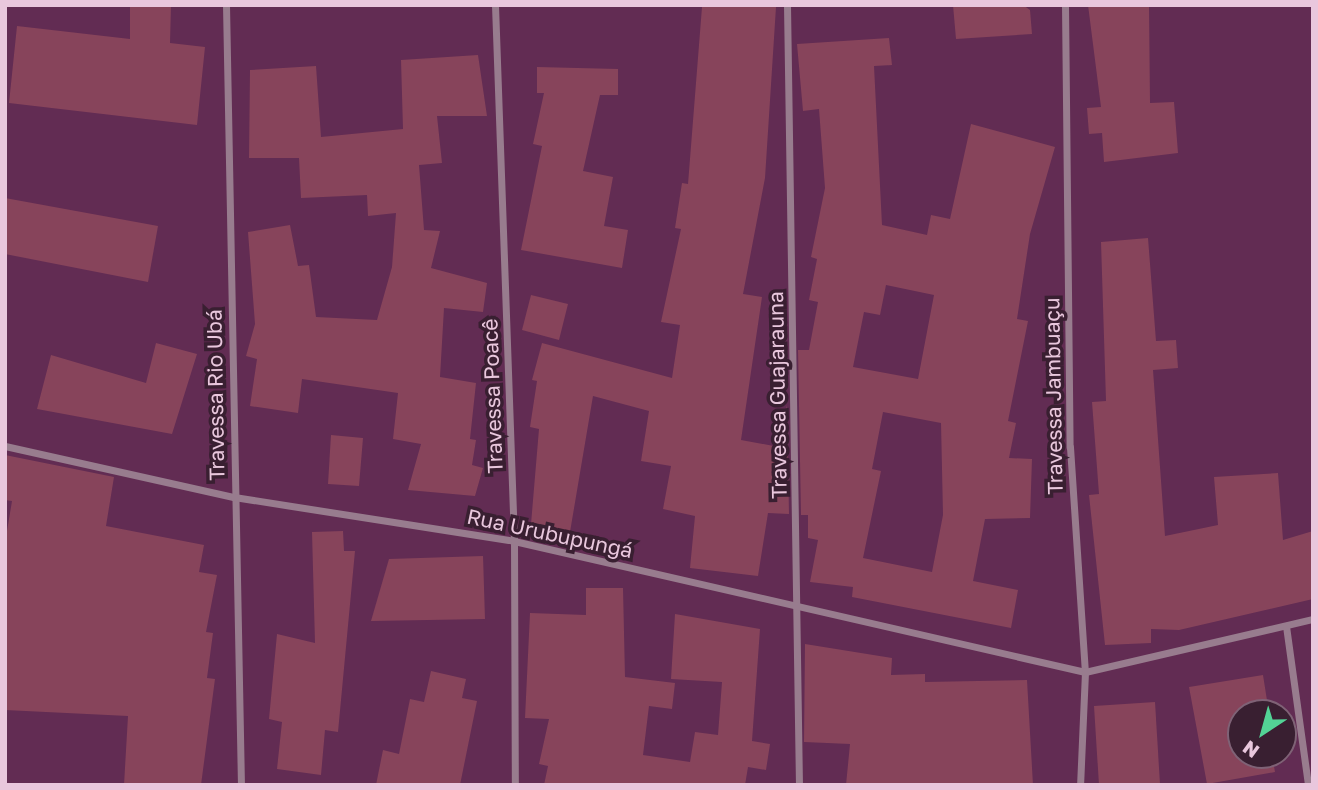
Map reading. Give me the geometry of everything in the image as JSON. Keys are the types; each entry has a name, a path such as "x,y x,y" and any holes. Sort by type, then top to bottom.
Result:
{"street":[{"name":"Travessa Rio Ubá","path":"226,5 240,785"},
{"name":"Travessa Poacê","path":"495,5 514,541 515,785"},
{"name":"Travessa Guajarauna","path":"786,5 800,607 799,785"},
{"name":"Travessa Jambuaçu","path":"1065,5 1070,447 1085,671 1080,785"},
{"name":"Rua Urubupungá","path":"5,446 234,497 514,541 1085,671"},
{"path":"1085,671 1313,619"},
{"path":"1286,626 1308,785"}],"building":[{"path":"130,5 171,5 170,43 205,47 197,125 9,103 17,26 130,39"},
{"path":"953,5 1023,5 1030,10 1032,34 956,39"},
{"path":"1088,5 1149,5 1150,103 1174,102 1178,153 1104,162 1102,133 1089,134 1087,108 1101,107"},
{"path":"702,7 776,7 765,178 743,294 762,297 741,440 779,447 787,405 789,514 768,513 758,576 690,568 695,516 663,509 671,466 641,461 649,411 593,396 570,532 531,524 539,429 530,427 537,381 532,380 542,343 672,378 680,325 661,322 681,229 675,228 682,183 688,184"},
{"path":"889,38 892,65 874,66 882,225 927,235 931,215 950,219 971,124 1055,147 1030,234 1017,319 1028,321 1008,421 1016,423 1009,458 1032,459 1030,518 985,519 973,581 1018,590 1011,628 852,597 853,587 810,582 818,540 808,538 808,515 801,515 798,350 809,350 818,302 809,300 817,259 811,257 825,188 819,109 803,111 797,44","holes":["886,285 934,295 918,379 853,367 864,312 880,315","883,412 941,423 943,515 932,572 863,558 881,471 872,469"]},
{"path":"478,55 487,116 437,116 442,163 419,165 424,230 440,231 431,268 487,283 483,312 444,308 440,377 476,383 470,439 476,440 472,465 483,468 475,496 408,490 421,444 393,439 398,393 302,379 298,413 250,406 257,359 246,356 255,324 248,232 290,225 298,266 309,265 316,317 377,320 392,267 396,213 368,216 367,195 301,198 299,158 249,158 250,70 316,66 321,137 403,129 401,60"},
{"path":"537,67 618,69 618,95 600,95 583,171 613,177 604,226 628,230 622,268 521,250 542,146 533,144 544,93 537,93"},
{"path":"5,198 158,226 148,282 5,254"},
{"path":"1148,238 1156,341 1176,340 1178,368 1153,370 1165,536 1218,525 1214,477 1278,473 1283,540 1313,531 1313,599 1179,630 1151,629 1151,643 1105,645 1089,495 1099,494 1092,402 1106,401 1101,242"},
{"path":"531,295 568,304 559,340 522,330"},
{"path":"156,343 197,354 172,434 37,409 51,355 146,383"},
{"path":"331,435 363,438 359,486 328,484"},
{"path":"5,455 114,477 106,526 204,545 199,572 217,575 206,632 213,633 207,678 215,679 201,785 124,785 128,716 5,710 5,543 12,501 5,500"},
{"path":"343,531 344,551 355,551 338,732 325,730 321,775 277,769 282,722 269,719 277,634 315,643 312,532"},
{"path":"483,556 485,619 371,621 389,559"},
{"path":"586,588 623,588 625,677 675,683 672,709 649,706 643,755 690,762 695,732 718,735 722,682 671,679 675,614 760,629 752,741 770,744 766,770 748,767 745,785 544,785 548,766 539,764 549,719 525,718 530,613 586,615"},
{"path":"805,644 892,658 891,675 925,674 925,682 1027,680 1033,785 846,785 850,744 804,742"},
{"path":"431,671 466,679 462,698 477,701 460,785 376,785 383,750 399,754 410,699 424,702"},
{"path":"1263,675 1267,699 1227,699 1227,769 1274,769 1275,772 1207,784 1189,687"},
{"path":"1155,702 1160,784 1099,785 1094,706"}]}
